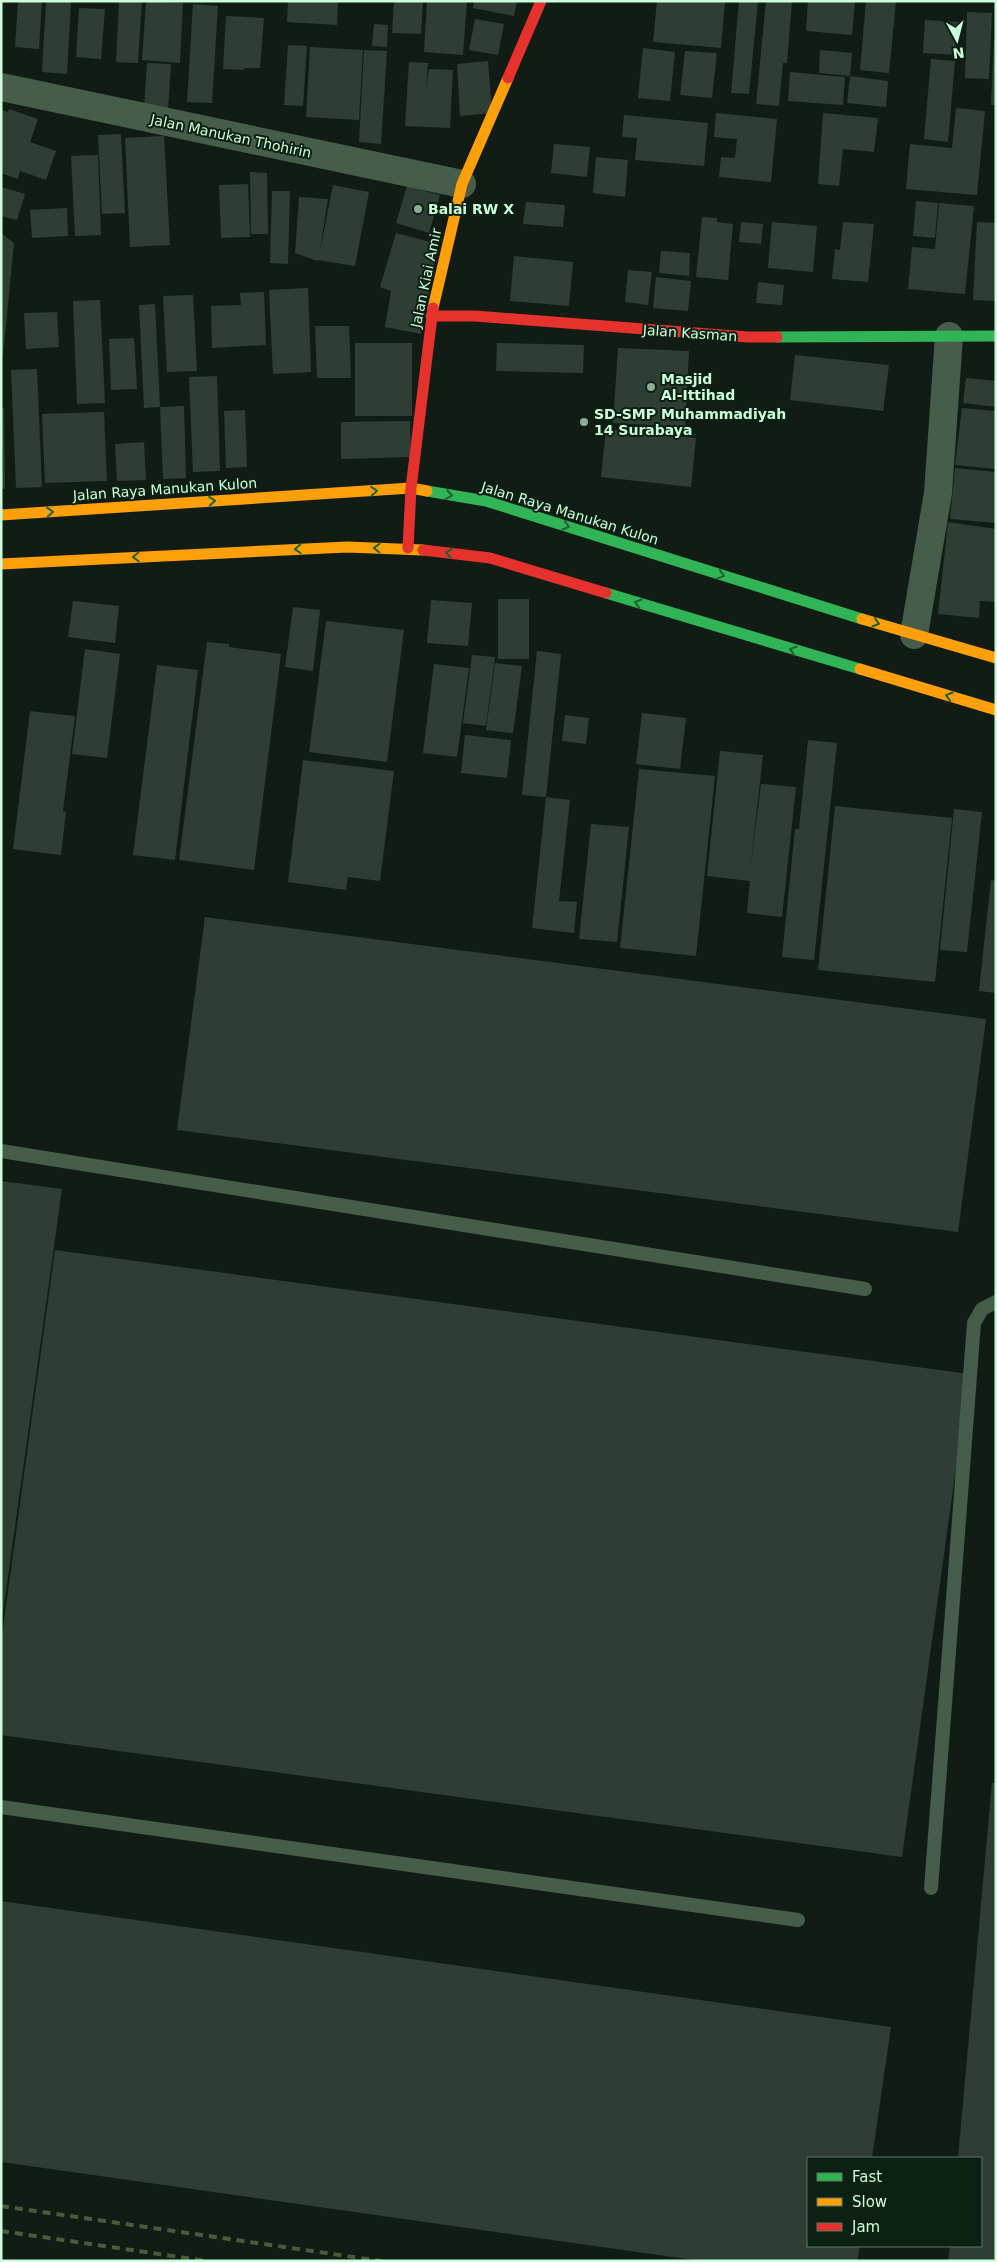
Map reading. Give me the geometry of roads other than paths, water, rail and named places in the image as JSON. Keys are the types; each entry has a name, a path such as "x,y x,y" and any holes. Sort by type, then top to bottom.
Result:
{"main road":[{"name":"Jalan Kiai Amir","path":"408,548 411,488 431,316 462,184 542,1"},
{"name":"Jalan Kasman","path":"431,316 475,316 748,337 996,336"},
{"name":"Jalan Raya Manukan Kulon","path":"1,515 411,488 486,501 914,635 996,658"},
{"path":"1,564 347,547 408,548 490,558 996,710"}],"street":[{"name":"Jalan Manukan Thohirin","path":"1,87 462,184"},
{"path":"914,635 938,493 949,336"}],"lane":[{"path":"1,1151 865,1289"},
{"path":"931,1888 974,1323 982,1309 996,1302"},
{"path":"1,1807 798,1920"}],"railway":[{"path":"1,2206 381,2261"},
{"path":"1,2231 207,2261"}],"place":[{"name":"Balai RW X","path":"418,209"},
{"name":"Masjid Al-Ittihad","path":"651,387"},
{"name":"SD-SMP Muhammadiyah 14 Surabaya","path":"584,422"}]}
